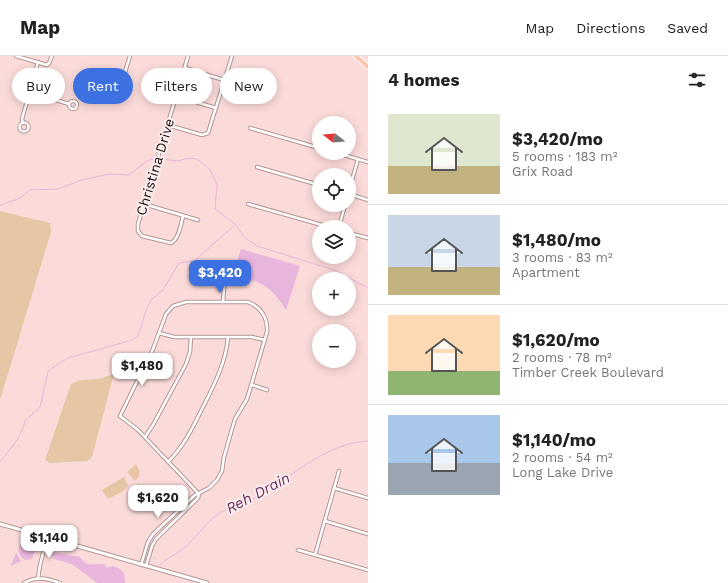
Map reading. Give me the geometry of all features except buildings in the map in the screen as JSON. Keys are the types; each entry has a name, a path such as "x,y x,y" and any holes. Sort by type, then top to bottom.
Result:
{"main road":[{"path":"356,56 368,67"}],"street":[{"path":"16,56 48,64 52,56"},
{"path":"126,68 130,56"},
{"name":"Christina Drive","path":"185,68 188,56"},
{"path":"228,68 232,56"},
{"path":"36,68 38,62"},
{"path":"168,125 202,135 206,134 209,131 220,94"},
{"path":"65,103 69,104"},
{"path":"23,122 22,119 26,104"},
{"name":"Christina Drive","path":"174,104 137,228 138,233 142,236 168,243 173,242 177,236 183,216"},
{"path":"203,104 216,108"},
{"path":"250,128 312,146"},
{"path":"356,168 358,159 368,162"},
{"path":"257,167 312,184"},
{"path":"356,196 368,200"},
{"path":"144,204 198,220"},
{"path":"248,204 312,222"},
{"path":"356,235 368,238"},
{"path":"223,302 225,277"},
{"path":"141,564 148,542 153,534 195,495 199,494 212,485 220,474 234,421 246,403 265,340 267,325 266,318 255,305 248,302 184,302 176,305 166,314 154,349 120,416 145,437 199,494"},
{"path":"159,333 171,337 254,337 265,340"},
{"path":"145,437 154,425 187,361 190,352 191,337"},
{"path":"168,462 185,442 216,381 227,347 228,337"},
{"path":"252,385 267,390"},
{"path":"315,555 339,471"},
{"path":"334,488 368,498"},
{"path":"146,566 154,542 198,498 199,494"},
{"path":"179,509 183,513"},
{"path":"324,522 368,534"},
{"path":"0,524 207,583"},
{"path":"161,526 165,530"},
{"path":"38,578 47,538"},
{"path":"298,550 368,570"},
{"path":"24,583 38,578 44,578 60,583"}],"shaded area":[{"path":"0,211 50,223 51,232 0,400"},
{"path":"241,249 300,266 286,310 274,294 265,286 258,282 237,280 232,277"},
{"path":"114,374 92,457 88,461 50,463 45,460 71,384 80,380 98,379"},
{"path":"136,464 140,472 135,481 127,472"},
{"path":"124,477 128,486 122,492 108,499 102,490"},
{"path":"138,484 141,485 140,490 151,509 147,511 138,496 134,495 131,490"},
{"path":"21,542 36,546 32,559 25,560 21,556 18,551"},
{"path":"53,552 80,557 87,564 104,564 107,568 112,566 116,567 124,573 125,583 97,583 72,564 54,559 52,556"},
{"path":"16,553 21,561 11,566"}],"waterway":[{"path":"161,159 177,161 190,158 197,159 210,170 217,184 215,209 235,224 245,238 257,246 337,271 368,288"},
{"path":"0,205 18,199 30,190 58,189 82,180 109,174 129,175 147,161 153,159"},
{"path":"141,327 146,310 151,300 163,290 179,263 194,261 235,225"},
{"path":"0,462 12,448 25,421 40,407 48,372 53,367 68,358 129,341 138,335 140,328"},
{"name":"Reh Drain","path":"160,565 184,548 211,520 221,512 252,499 273,487 311,461 338,447 368,441"}]}
